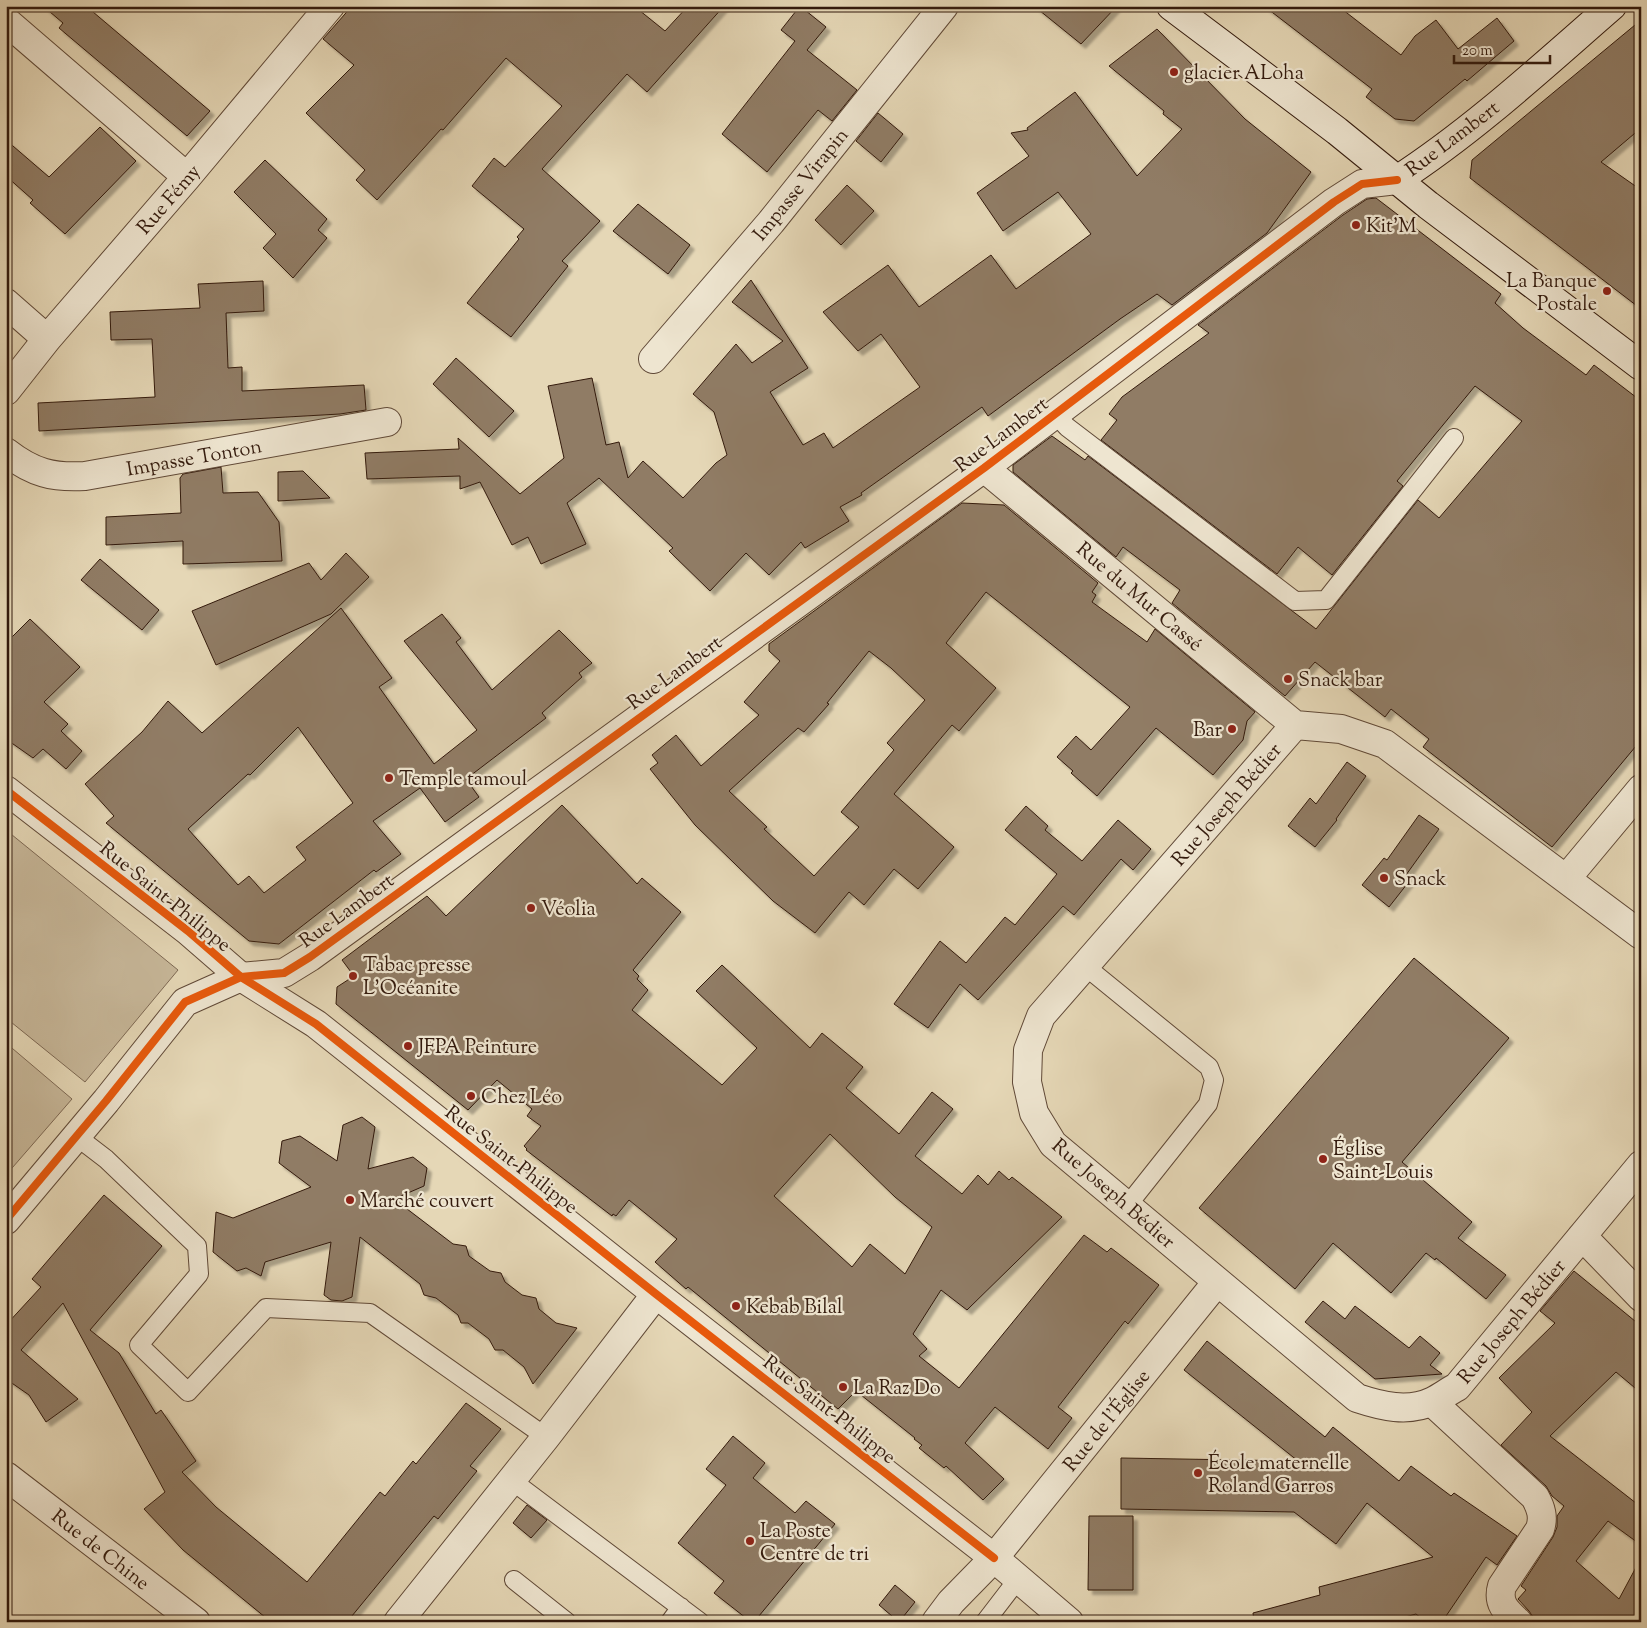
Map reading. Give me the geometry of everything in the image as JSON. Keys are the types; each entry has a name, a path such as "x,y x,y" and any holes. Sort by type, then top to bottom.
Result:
{"street":[{"name":"Rue Fémy","path":"6,391 47,338 188,177 330,6"},
{"name":"Impasse Virapin","path":"654,359 770,222 944,6"},
{"path":"1171,6 1337,131 1397,180 1641,366"},
{"name":"Rue Lambert","path":"6,1220 186,1002 240,977 284,973 310,957 984,468 1334,202 1362,184 1397,180 1429,159 1529,78 1612,6"},
{"path":"6,21 188,177"},
{"path":"6,303 47,338"},
{"name":"Impasse Tonton","path":"6,452 32,469 49,475 85,476 387,422"},
{"name":"Rue du Mur Cassé","path":"984,468 1295,725"},
{"name":"Rue Joseph Bédier","path":"1641,935 1385,744 1341,729 1295,725 1041,1016 1028,1050 1027,1082 1034,1113 1053,1144 1357,1398 1381,1406 1407,1408 1432,1402 1457,1387 1641,1165"},
{"path":"1566,879 1641,789"},
{"name":"Rue Saint-Philippe","path":"6,790 188,931 240,977 316,1024 656,1294 994,1558 1018,1579 1055,1618"},
{"path":"1582,1236 1641,1297"},
{"name":"Rue de l'Église","path":"936,1622 951,1602 994,1558 1217,1282"},
{"path":"398,1622 546,1437 656,1294"},
{"path":"1432,1402 1535,1497 1540,1505 1543,1521 1540,1529 1502,1586 1500,1592 1500,1599 1504,1609 1518,1622"},
{"name":"Rue de Chine","path":"6,1476 196,1622"}],"lane":[{"path":"1055,414 1067,427 1295,601 1326,600 1454,438"},
{"path":"1085,966 1209,1067 1214,1080 1208,1104 1127,1206"},
{"path":"76,1136 106,1159 197,1246 199,1274 140,1345 188,1392 266,1308 370,1313 546,1437"},
{"path":"511,1480 700,1622"},
{"path":"985,1622 1018,1579"},
{"path":"514,1580 567,1622"},
{"path":"670,1622 682,1607"}],"shaded area":[{"path":"6,830 178,970 85,1082 6,1018"},
{"path":"6,1043 72,1099 6,1175"}],"building":[{"path":"43,6 86,6 210,111 187,136 59,28 63,23"},
{"path":"352,6 634,6 665,31 688,6 724,6 647,92 627,74 542,169 600,221 562,261 568,266 511,337 467,303 519,239 517,237 524,229 472,186 494,158 505,167 562,106 506,58 443,130 441,129 377,200 356,180 365,170 306,113 354,65 323,39"},
{"path":"800,6 826,27 807,50 857,90 832,121 818,110 767,172 722,134 795,41 781,30"},
{"path":"1034,6 1117,6 1081,44"},
{"path":"1264,6 1338,6 1401,55 1415,36 1436,20 1458,49 1497,18 1514,41 1467,81 1465,79 1414,121 1395,119 1366,97 1372,89"},
{"path":"1641,20 1641,128 1601,162 1641,190 1641,309 1470,178 1472,160"},
{"path":"1157,29 1245,119 1311,172 1267,233 1172,305 1157,294 988,416 982,407 861,493 862,495 840,507 849,521 805,548 801,542 769,575 746,553 710,591 669,551 673,548 599,478 567,503 586,544 541,564 528,537 512,545 480,482 460,489 460,476 367,479 365,453 459,449 458,438 520,494 564,458 548,386 592,378 606,445 619,442 628,478 643,461 683,498 716,463 727,455 714,412 693,394 736,344 752,363 783,341 732,302 751,280 808,368 770,392 803,445 824,433 833,448 920,387 881,334 858,351 823,312 888,265 919,307 991,255 1016,289 1091,234 1058,192 1003,231 977,193 1029,156 1011,133 1028,130 1027,128 1075,92 1137,176 1182,129 1163,114 1164,111 1109,66"},
{"path":"878,113 903,134 881,162 856,141"},
{"path":"100,127 136,161 65,234 30,203 33,200 6,176 6,140 49,177"},
{"path":"265,160 327,219 318,230 327,238 293,278 263,248 276,234 234,192"},
{"path":"847,185 874,211 841,245 815,220"},
{"path":"1376,198 1501,294 1495,303 1523,328 1586,375 1594,365 1641,401 1641,740 1552,847 1423,747 1429,739 1391,709 1385,717 1315,662 1285,696 1172,603 1180,590 1123,547 1116,557 1013,472 1013,465 1052,436 1085,460 1088,456 1316,629 1418,500 1439,518 1522,421 1475,386 1397,481 1403,486 1332,575 1298,547 1277,574 1101,440 1117,420 1109,414 1122,397 1209,333 1198,325 1343,215 1367,199"},
{"path":"638,204 690,245 668,274 613,231"},
{"path":"263,281 264,311 226,313 228,368 242,367 242,391 364,385 366,410 340,414 39,431 38,403 155,397 152,339 111,340 110,312 200,308 198,284"},
{"path":"456,358 514,411 489,437 433,384"},
{"path":"221,467 223,493 258,492 279,522 282,561 183,564 183,541 106,545 106,517 181,513 180,478 183,474"},
{"path":"303,471 330,498 278,501 278,472"},
{"path":"962,503 1004,505 1098,583 1092,592 1096,595 1092,602 1147,642 1155,629 1255,712 1247,721 1243,740 1213,775 1156,728 1097,796 1071,773 1073,771 1057,757 1076,736 1091,750 1130,707 986,592 946,643 996,688 959,731 952,725 894,794 954,847 918,889 894,869 864,905 849,892 815,933 773,901 695,825 650,769 658,763 652,755 676,735 701,766 759,715 744,702 780,661 769,651 769,644","holes":["869,651 891,668 925,700 887,743 894,750 841,812 859,827 814,876 764,829 767,827 729,791 798,728 804,732 829,704 827,703"]},
{"path":"346,553 369,577 331,614 216,665 192,611 309,563 321,580"},
{"path":"100,559 159,610 142,630 81,580"},
{"path":"341,608 392,678 379,687 434,764 477,730 404,641 442,614 461,638 456,642 492,690 559,630 592,663 579,673 582,677 542,713 546,718 466,779 479,797 445,822 420,788 373,821 401,854 376,872 374,870 279,944 249,941 106,823 114,816 85,784 142,732 168,701 202,733","holes":["298,727 353,803 296,847 306,860 264,893 249,876 238,885 188,829 248,774 250,775"]},
{"path":"30,619 80,667 44,702 68,724 61,731 82,751 66,769 43,749 33,758 6,739 6,643"},
{"path":"1347,762 1366,776 1337,820 1315,847 1288,826 1310,798 1316,804"},
{"path":"562,805 637,884 642,878 681,912 633,970 639,976 637,979 648,990 632,1010 722,1085 757,1048 696,991 722,965 810,1048 822,1033 863,1067 846,1088 899,1134 932,1092 953,1109 915,1156 962,1194 978,1175 988,1185 999,1171 1009,1180 1012,1177 1062,1217 967,1310 941,1290 913,1334 927,1349 919,1356 959,1388 1084,1235 1107,1252 1111,1248 1159,1285 1128,1324 1125,1321 1058,1407 1072,1418 1048,1449 995,1407 965,1443 1004,1479 983,1500 946,1466 944,1468 919,1448 922,1445 915,1438 856,1391 838,1409 688,1287 686,1289 655,1262 677,1239 629,1200 616,1216 613,1214 612,1216 526,1150 524,1146 541,1126 527,1116 532,1109 497,1080 468,1110 336,1004 337,987 354,976 342,960 427,896 446,916","holes":["830,1134 895,1197 932,1227 905,1274 870,1244 852,1267 774,1196"]},
{"path":"1026,806 1048,826 1045,830 1082,861 1118,820 1151,849 1133,870 1121,859 1074,915 1063,906 978,1000 960,984 928,1028 894,1004 940,941 966,963 1005,917 1015,925 1057,874 1005,830"},
{"path":"1419,815 1439,829 1406,875 1411,879 1389,907 1362,885 1384,858 1387,860"},
{"name":"Église Saint-Louis","path":"1414,958 1509,1038 1402,1162 1472,1222 1458,1238 1506,1275 1486,1299 1436,1258 1435,1260 1426,1253 1391,1293 1333,1243 1295,1289 1199,1208"},
{"path":"362,1117 375,1127 368,1169 413,1157 427,1168 424,1186 394,1199 453,1244 466,1246 469,1256 490,1271 501,1273 505,1282 522,1295 536,1298 539,1309 556,1323 577,1328 533,1384 524,1367 503,1350 495,1350 489,1339 468,1323 461,1323 458,1315 436,1298 424,1295 420,1284 360,1237 352,1297 342,1301 331,1300 324,1295 331,1242 265,1262 261,1276 246,1268 237,1271 213,1252 216,1212 233,1218 311,1187 279,1163 282,1141 300,1136 337,1161 343,1125"},
{"path":"104,1195 162,1246 90,1330 119,1353 156,1414 161,1410 196,1461 182,1472 216,1507 307,1582 380,1492 385,1496 413,1461 416,1464 466,1403 501,1429 470,1466 477,1471 438,1519 434,1516 347,1622 271,1622 183,1550 144,1509 165,1492 63,1303 21,1350 78,1399 46,1422 29,1395 6,1379 6,1325 41,1287 32,1279"},
{"path":"1574,1271 1641,1326 1641,1393 1616,1372 1550,1436 1641,1507 1641,1545 1608,1521 1576,1561 1619,1599 1641,1558 1641,1622 1533,1622 1533,1617 1518,1599 1526,1590 1521,1586 1553,1537 1557,1527 1557,1516 1564,1506 1552,1496 1546,1486 1501,1445 1532,1412 1499,1378 1555,1323 1540,1311"},
{"path":"1323,1301 1345,1319 1355,1306 1409,1348 1420,1336 1440,1353 1430,1365 1442,1374 1375,1379 1305,1322"},
{"path":"1207,1341 1325,1437 1333,1427 1399,1481 1411,1466 1451,1496 1454,1493 1517,1536 1497,1565 1486,1557 1442,1622 1426,1622 1416,1614 1387,1622 1254,1622 1253,1613 1320,1595 1319,1587 1433,1557 1367,1503 1336,1544 1294,1512 1121,1509 1121,1458 1298,1461 1184,1370"},
{"path":"733,1436 765,1463 753,1478 795,1513 806,1501 835,1524 754,1622 751,1622 714,1593 724,1581 678,1543 726,1485 706,1469"},
{"path":"527,1505 547,1520 531,1538 513,1523"},
{"path":"1089,1516 1133,1516 1133,1590 1088,1590"},
{"path":"895,1585 915,1602 899,1622 879,1605"}],"cycle path":[{"path":"6,1220 106,1101 185,1002 241,977 284,973 310,957 984,468 1334,202 1362,184 1397,180"},
{"path":"6,790 188,931 241,977 316,1024 656,1294 994,1558"}],"place":[{"name":"glacier ALoha","path":"1174,72"},
{"name":"Kit'M","path":"1356,225"},
{"name":"La Banque Postale","path":"1607,291"},
{"name":"Snack bar","path":"1288,679"},
{"name":"Bar","path":"1232,729"},
{"name":"Temple tamoul","path":"389,778"},
{"name":"Snack","path":"1384,878"},
{"name":"Véolia","path":"531,908"},
{"name":"Tabac presse L'Océanite","path":"353,976"},
{"name":"JFPA Peinture","path":"408,1046"},
{"name":"Chez Léo","path":"471,1096"},
{"name":"Église Saint-Louis","path":"1323,1159"},
{"name":"Marché couvert","path":"350,1200"},
{"name":"Kebab Bilal","path":"736,1306"},
{"name":"La Raz Do","path":"843,1387"},
{"name":"École maternelle Roland Garros","path":"1198,1473"},
{"name":"La Poste Centre de tri","path":"750,1541"}]}
